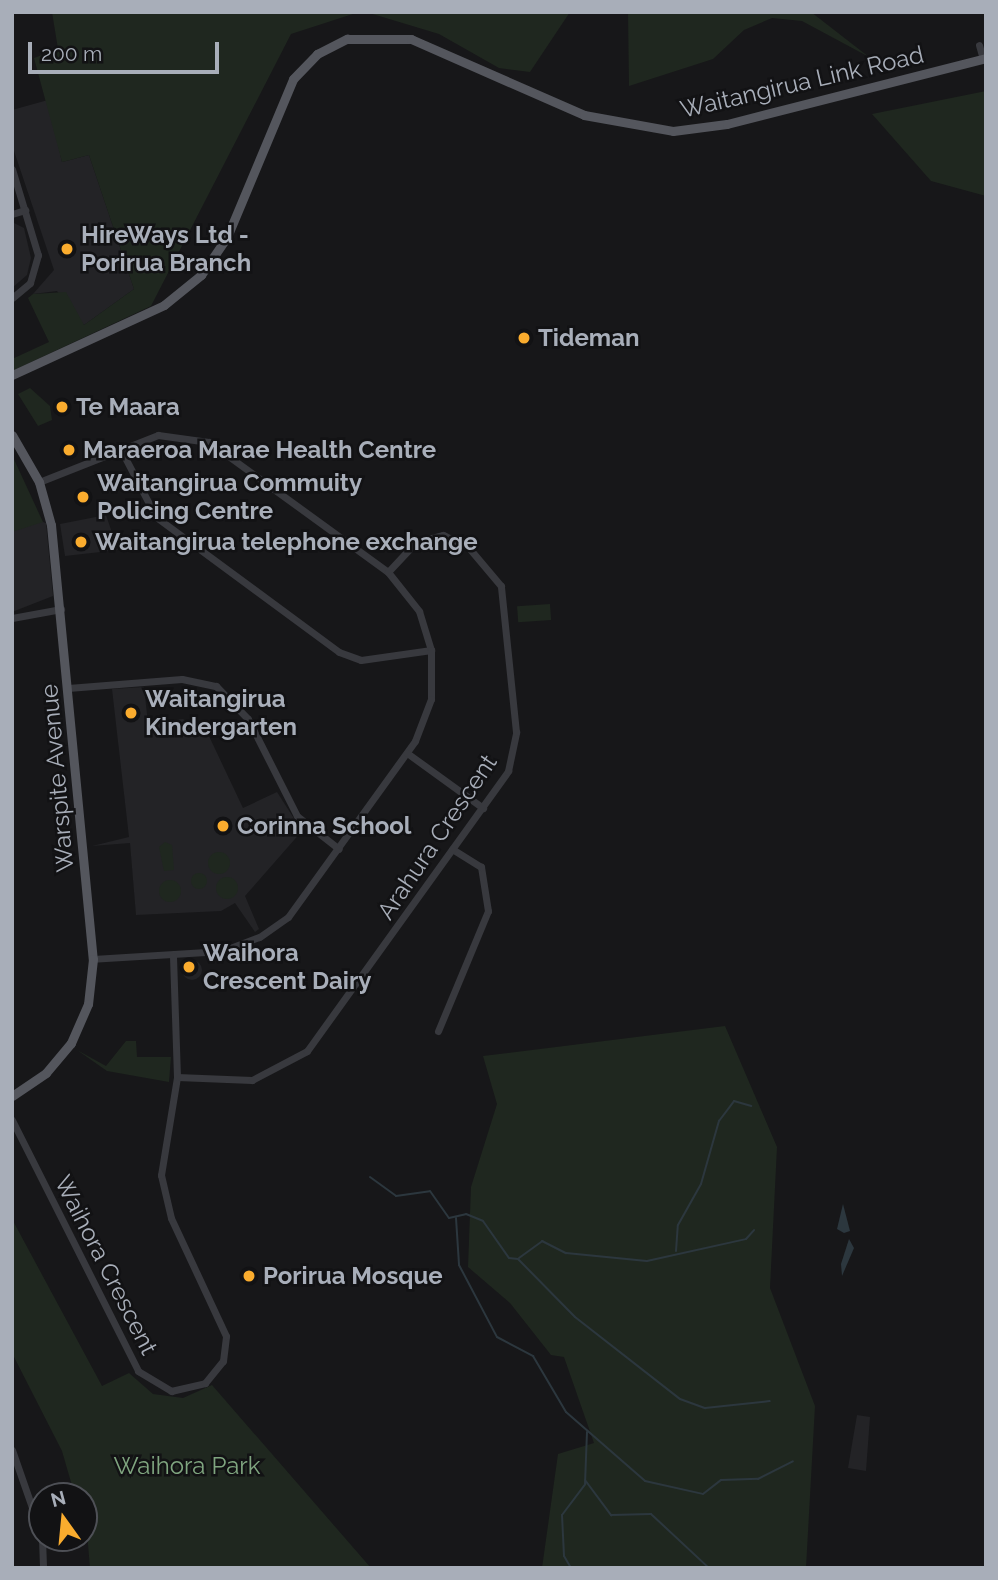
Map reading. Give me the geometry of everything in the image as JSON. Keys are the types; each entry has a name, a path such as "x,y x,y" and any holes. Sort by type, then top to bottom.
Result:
{"main road":[{"name":"Waitangirua Link Road","path":"12,375 164,305 201,275 232,226 293,79 317,54 347,39 411,39 584,115 673,131 727,124 984,59"},
{"name":"Warspite Avenue","path":"12,435 39,482 61,609 93,959 88,1004 71,1043 46,1073 12,1096"}],"street":[{"path":"979,45 984,59"},
{"path":"12,169 38,263 30,283 12,298"},
{"path":"12,214 25,210"},
{"path":"39,482 120,448 168,434 209,442 388,572 419,611 432,650 431,699 407,752 297,908 268,932 222,951 93,959"},
{"path":"120,448 156,517 340,652 362,660 432,650"},
{"name":"Arahura Crescent","path":"177,1077 252,1080 307,1051 483,808 516,750 501,586 469,548 443,535 416,542 388,572"},
{"path":"12,618 61,609"},
{"path":"68,688 182,679 216,686 248,719 297,816 339,849"},
{"path":"407,752 483,808"},
{"path":"438,1031 488,911 481,867 452,849"},
{"name":"Waihora Crescent","path":"12,1120 138,1371 164,1389 194,1389 218,1370 227,1342 164,1196 161,1155 177,1077 173,956"},
{"path":"12,1450 28,1496"}],"shaded area":[{"path":"48,100 62,162 89,155 134,289 84,325 57,291 33,294 54,270 12,145 12,110"},
{"path":"12,222 24,228 31,258 27,275 12,288"},
{"path":"106,515 118,550 65,556 60,524"},
{"path":"37,520 46,523 53,596 12,612 12,532"},
{"name":"Corinna School","path":"144,687 148,723 183,719 208,734 243,808 277,792 302,831 245,896 259,929 255,932 235,903 221,911 136,915 130,843 92,846 129,837 112,689"},
{"path":"192,960 199,963 202,970 199,977 192,980 185,977 182,970 185,963"},
{"path":"843,1204 850,1231 844,1233 837,1229"},
{"path":"849,1239 854,1248 842,1276 841,1264"},
{"path":"857,1415 870,1417 866,1471 848,1468"}],"green space":[{"path":"52,12 359,12 291,34 151,306 12,371 12,359 49,342 28,298 33,294 66,292 84,325 134,289 89,155 62,162 34,58 58,49"},
{"path":"366,12 570,12 530,72 499,68 439,34"},
{"path":"628,12 811,12 869,57 802,21 772,18 744,30 713,59 629,86"},
{"path":"986,91 986,196 931,181 872,114"},
{"path":"30,388 50,406 52,420 38,426 18,394"},
{"path":"12,455 43,522 12,532"},
{"path":"550,604 551,620 518,622 517,606"},
{"path":"165,842 172,845 174,870 164,871 159,847"},
{"path":"219,852 227,855 230,863 227,871 219,874 211,871 208,863 211,855"},
{"path":"199,873 207,881 199,889 191,881"},
{"path":"227,877 235,880 238,888 235,896 227,899 219,896 216,888 219,880"},
{"path":"170,880 178,883 181,891 178,899 170,902 162,899 159,891 162,883"},
{"path":"725,1026 777,1147 770,1288 815,1406 806,1568 542,1568 558,1454 594,1443 564,1357 551,1355 510,1303 468,1267 471,1187 497,1104 483,1056"},
{"path":"126,1041 136,1041 137,1057 171,1057 169,1082 107,1071 77,1050 106,1066"},
{"name":"Waihora Park","path":"12,1219 102,1386 129,1373 153,1394 183,1398 212,1385 371,1568 90,1568 89,1552 98,1552 98,1482 71,1482 62,1451 12,1353"}],"waterway":[{"path":"676,1251 678,1225 701,1184 719,1121 734,1101 751,1106"},
{"path":"370,1177 396,1196 430,1191 449,1218 466,1214 483,1221 509,1258 518,1259 575,1317 680,1399 705,1408 770,1401"},
{"path":"456,1218 459,1265 497,1337 533,1356 566,1412 645,1481 703,1494 721,1480 758,1479 793,1461"},
{"path":"519,1258 542,1241 566,1253 647,1261 746,1239 754,1230"},
{"path":"571,1568 564,1556 562,1515 585,1484 587,1432"},
{"path":"585,1480 611,1515 651,1514 709,1568"}],"place":[{"name":"HireWays Ltd - Porirua Branch","path":"67,249"},
{"name":"Tideman","path":"524,338"},
{"name":"Te Maara","path":"62,407"},
{"name":"Maraeroa Marae Health Centre","path":"69,450"},
{"name":"Waitangirua Commuity Policing Centre","path":"83,497"},
{"name":"Waitangirua telephone exchange","path":"81,542"},
{"name":"Waitangirua Kindergarten","path":"131,713"},
{"name":"Corinna School","path":"223,826"},
{"name":"Waihora Crescent Dairy","path":"189,967"},
{"name":"Porirua Mosque","path":"249,1276"}]}
